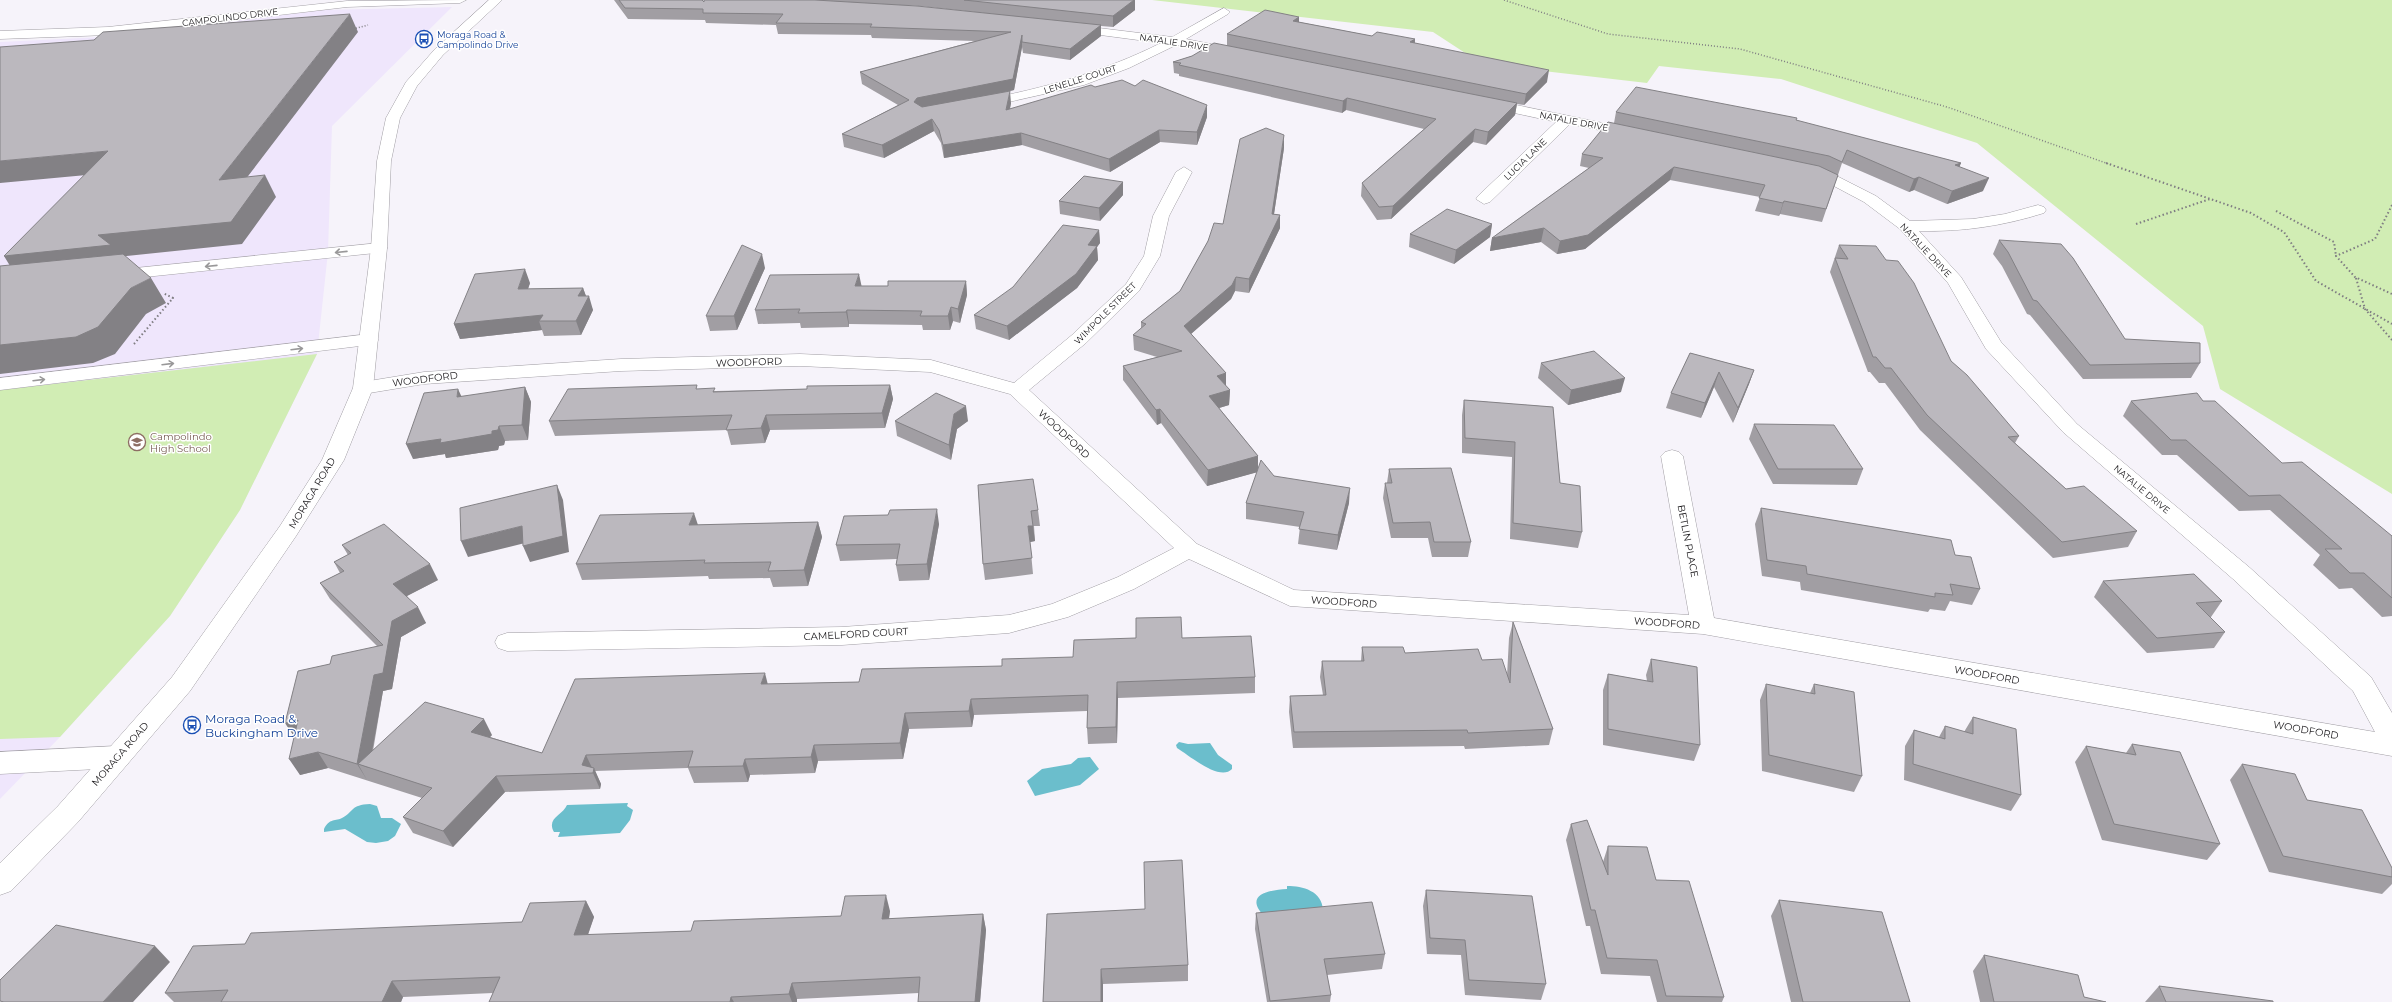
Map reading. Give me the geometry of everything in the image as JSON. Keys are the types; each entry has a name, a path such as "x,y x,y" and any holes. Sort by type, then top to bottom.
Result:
{"street":[{"name":"CAMPOLINDO DRIVE","path":"0,36 108,31 347,4 460,0"},
{"name":"MORAGA ROAD","path":"0,882 68,814 182,684 288,531 333,460 363,388 380,248 384,161 393,118 411,85 439,52 496,0"},
{"name":"LENELLE COURT","path":"969,106 1035,94 1101,74 1176,41 1224,12"},
{"name":"NATALIE DRIVE","path":"1058,25 1176,41 1254,56"},
{"name":"NATALIE DRIVE","path":"1473,100 1644,136"},
{"name":"LUCIA LANE","path":"1484,199 1566,120"},
{"name":"NATALIE DRIVE","path":"1790,166 1820,173 1870,198 1906,226 1955,281 1993,345 2070,428 2241,573 2362,684 2392,737"},
{"name":"WIMPOLE STREET","path":"1017,390 1079,339 1134,287 1152,256 1161,216 1184,172"},
{"path":"1906,226 1946,227 1980,225 2008,220 2038,210"},
{"path":"103,276 380,248"},
{"path":"0,384 369,340"},
{"name":"WOODFORD","path":"363,388 424,378 621,365 800,360 931,366 1017,390 1189,549 1290,598 1703,625 2392,746"},
{"name":"BETLIN PLACE","path":"1672,456 1703,625"},
{"name":"CAMELFORD COURT","path":"507,642 842,636 1009,624 1059,611 1126,583 1189,549"},
{"path":"0,762 117,757"}],"path":[{"path":"1504,0 1608,34 1748,51 1947,107 2251,212 2284,232 2316,281 2392,324"},
{"path":"2136,224 2210,199"},
{"path":"2336,256 2375,239 2392,205"},
{"path":"2276,211 2334,242 2336,256 2355,277 2392,294"},
{"path":"2355,277 2365,309 2392,340"}],"shaded area":[{"name":"Campolindo High School","path":"452,7 332,126 328,252 317,354 240,510 170,616 60,737 0,799 0,42 103,37 324,10"}],"green space":[{"path":"1152,0 2392,0 2392,494 2220,389 2203,326 1977,143 1781,79 1659,66 1647,83 1482,64 1433,32"},
{"path":"317,354 240,510 170,616 60,737 0,739 0,390"}],"water":[{"path":"1179,742 1188,744 1210,743 1218,755 1232,765 1232,769 1227,772 1220,772 1197,762 1177,748 1176,745"},
{"path":"1090,757 1099,769 1080,785 1035,796 1027,781 1042,769 1071,764 1078,758"},
{"path":"628,803 627,806 633,810 630,820 620,833 558,837 560,832 554,832 552,827 552,823 556,817 567,805"},
{"path":"370,804 377,806 381,818 392,818 401,824 395,836 388,841 376,843 367,842 345,829 324,832 324,829 330,822 342,818 356,807"},
{"path":"1287,886 1299,887 1311,891 1319,898 1323,910 1265,917 1259,910 1256,903 1257,899 1266,892 1287,889"}],"building":[{"path":"619,0 702,0 704,2 704,0 815,0 917,6 1101,25 1070,49 1022,42 1022,35 1013,79 917,98 914,102 922,107 1010,91 1006,110 1091,85 1095,87 1122,80 1135,86 1143,80 1207,105 1197,132 1159,130 1109,159 1021,133 943,145 939,130 932,119 882,145 842,134 909,100 860,72 1011,32 870,27 872,24 776,23 783,14 703,13 703,9 625,8"},
{"path":"964,0 1134,0 1113,16"},
{"path":"1265,10 1299,17 1293,21 1372,36 1377,32 1415,39 1410,42 1549,70 1526,94 1227,34"},
{"path":"350,14 219,180 265,175 231,222 98,235 111,245 4,256 108,151 0,161 0,47 94,40 103,32"},
{"path":"1214,43 1517,103 1488,132 1475,129 1393,206 1379,207 1362,183 1436,119 1347,98 1343,101 1179,65 1181,63 1173,62 1192,56"},
{"path":"1636,87 1797,118 1796,120 1961,163 1955,165 1989,178 1952,191 1919,177 1914,179 1847,150 1842,162 1829,156 1616,112"},
{"path":"1608,122 1819,166 1838,175 1826,209 1759,198 1765,185 1674,167 1588,235 1560,241 1544,228 1492,238 1603,158 1582,154"},
{"path":"1266,128 1284,135 1272,214 1280,215 1249,279 1236,277 1232,285 1184,326 1226,373 1217,376 1230,390 1209,396 1258,456 1208,470 1160,409 1156,410 1123,366 1182,351 1133,335 1146,324 1141,322 1180,291 1208,241 1214,223 1223,224 1240,139"},
{"path":"1084,176 1123,182 1099,208 1059,201"},
{"path":"1447,209 1492,224 1456,250 1410,234"},
{"path":"1063,225 1099,230 1088,245 1097,246 1076,274 1007,326 974,315 1013,287"},
{"path":"1999,240 2061,244 2073,258 2125,339 2200,343 2200,363 2090,365 2037,301 2033,300 2008,252"},
{"path":"742,245 762,254 734,316 706,316"},
{"path":"1839,245 1876,246 1886,260 1898,261 1914,283 1951,361 1967,375 2019,436 2008,437 2066,489 2084,486 2137,531 2062,542 1927,415 1891,368 1885,368 1876,357 1873,357 1835,258 1848,259"},
{"path":"123,254 151,278 131,288 98,327 76,337 0,345 0,266"},
{"path":"525,269 518,289 583,288 578,296 589,296 576,321 539,321 543,315 454,324 475,274"},
{"path":"859,274 855,286 888,286 888,281 966,281 958,309 951,307 948,316 920,316 922,311 847,310 846,312 798,313 800,309 755,310 770,275"},
{"path":"1594,351 1625,378 1571,390 1541,363"},
{"path":"1690,353 1754,370 1738,408 1719,372 1705,403 1671,393"},
{"path":"697,385 696,389 715,388 713,392 807,389 807,386 890,385 882,413 766,415 761,428 726,430 732,415 549,421 568,389"},
{"path":"525,387 522,425 499,426 498,430 492,431 492,434 440,443 441,439 406,444 424,393 458,389 457,397"},
{"path":"936,393 966,406 954,414 949,445 895,421"},
{"path":"2197,393 2203,401 2215,401 2282,463 2302,462 2392,536 2392,598 2364,573 2350,573 2325,549 2342,549 2280,495 2249,496 2186,440 2171,440 2131,401"},
{"path":"1464,400 1553,407 1560,483 1580,486 1582,532 1513,523 1515,442 1465,438"},
{"path":"1754,424 1834,425 1863,469 1778,469"},
{"path":"1261,460 1274,476 1350,488 1338,535 1299,529 1304,512 1246,503"},
{"path":"1451,468 1471,542 1434,542 1430,522 1393,523 1385,483 1392,483 1389,469"},
{"path":"1033,479 1038,510 1031,511 1033,526 1028,526 1032,558 983,564 978,485"},
{"path":"557,485 563,536 523,546 522,526 461,541 460,508"},
{"path":"1761,508 1951,540 1955,555 1971,557 1980,589 1950,584 1953,595 1935,593 1935,597 1807,574 1806,566 1767,560"},
{"path":"937,509 927,564 896,565 900,544 836,545 844,516 888,515 890,510"},
{"path":"694,513 689,525 818,522 804,570 768,571 771,562 704,563 705,560 576,564 600,515"},
{"path":"384,524 430,564 393,584 418,607 392,621 383,673 374,675 357,764 318,752 289,759 298,720 285,723 298,671 330,664 332,656 383,645 320,583 344,571 334,562 351,553 342,545"},
{"path":"2194,574 2222,601 2196,603 2225,632 2157,638 2103,581"},
{"path":"1181,617 1182,638 1251,636 1255,677 1117,682 1116,727 1087,728 1088,695 971,699 969,711 905,713 900,743 814,745 811,757 745,759 743,766 688,767 693,751 586,755 582,765 594,768 593,773 496,776 443,831 403,817 432,788 358,764 425,702 484,719 471,732 542,753 575,679 765,673 761,684 859,682 862,669 1002,666 1002,659 1073,657 1074,640 1136,638 1136,618"},
{"path":"1513,622 1553,729 1468,733 1467,730 1294,732 1290,696 1326,695 1322,661 1364,661 1362,647 1403,647 1405,653 1478,649 1482,660 1502,659 1510,683"},
{"path":"1651,659 1697,667 1700,745 1608,729 1608,674 1653,682"},
{"path":"1766,684 1815,694 1814,684 1854,692 1862,776 1769,755"},
{"path":"1973,717 2016,729 2021,795 1913,764 1914,730 1945,739 1945,726 1973,734"},
{"path":"2132,744 2180,752 2220,844 2114,824 2086,746 2136,755"},
{"path":"2242,764 2295,774 2307,800 2362,810 2392,868 2392,877 2283,856"},
{"path":"1587,820 1608,875 1608,846 1647,847 1656,880 1689,881 1724,997 1666,996 1657,960 1607,958 1595,910 1591,910 1571,824"},
{"path":"1182,860 1188,965 1101,969 1101,1002 1043,1002 1047,914 1145,909 1144,862"},
{"path":"1426,890 1532,896 1546,984 1469,980 1465,940 1430,938"},
{"path":"886,895 882,919 983,914 975,1002 918,1002 920,977 792,983 789,994 731,997 730,1002 489,1002 500,977 392,981 382,1002 221,1002 228,990 165,993 193,946 245,944 251,933 522,922 530,903 586,901 574,935 691,931 694,921 841,916 845,896"},
{"path":"1779,900 1882,912 1910,1002 1803,1002"},
{"path":"1372,902 1385,954 1324,959 1331,995 1270,1001 1256,913"},
{"path":"56,925 155,946 103,1002 0,1001 0,980"},
{"path":"1984,955 2078,975 2084,997 2106,1002 1994,1002"},
{"path":"2159,986 2273,1001 2273,1002 2166,1002"}],"place":[{"name":"Moraga Road & Campolindo Drive","path":"424,39"},
{"name":"Campolindo High School","path":"137,442"},
{"name":"Moraga Road & Buckingham Drive","path":"192,725"}]}
